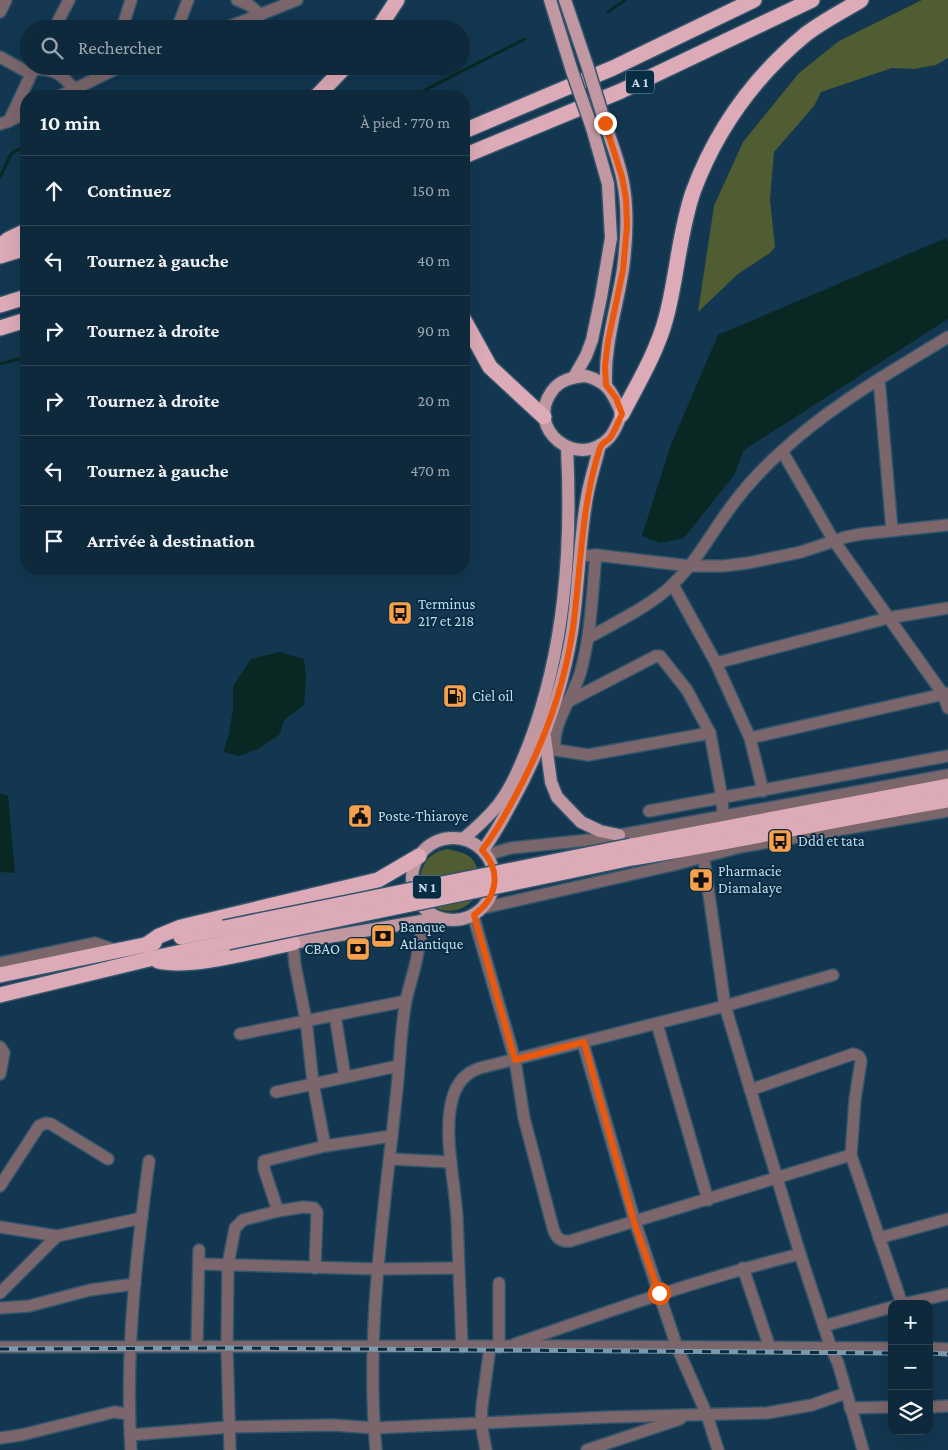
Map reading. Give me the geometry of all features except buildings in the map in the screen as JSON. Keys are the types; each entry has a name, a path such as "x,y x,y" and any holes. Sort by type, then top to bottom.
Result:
{"highway":[{"path":"384,20 397,0"},
{"name":"A 1","path":"470,128 614,68 754,0"},
{"name":"A 1","path":"470,154 621,91 812,0"},
{"path":"622,414 660,339 693,193 713,146 742,100 779,59 807,34 861,0"},
{"path":"324,90 338,75"},
{"path":"0,246 20,234"},
{"path":"0,256 20,244"},
{"path":"0,256 20,250"},
{"path":"0,256 20,254"},
{"path":"0,305 20,299"},
{"path":"0,328 20,322"},
{"path":"470,343 490,367 544,418"},
{"name":"N 1","path":"700,840 948,786"},
{"name":"N 1","path":"0,995 148,952 226,935 631,852 948,800"},
{"path":"293,943 183,963 168,963 148,952 159,936 181,927 378,880 419,856"},
{"name":"N 1","path":"0,975 118,950 148,952"}],"main road":[{"path":"550,0 592,128 608,184 611,238 601,297 592,340 586,356 574,377"},
{"path":"566,0 622,177 626,199 627,226 623,270 606,354 606,385"},
{"path":"574,377 591,378 606,385 616,398 622,414 610,437 600,445 584,450 567,448 556,440 548,430 544,418 545,406 552,392 564,380 574,377"},
{"path":"484,853 526,776 545,734 559,691 568,657 587,496 600,445"},
{"path":"463,839 498,804 508,790 536,723 550,677 562,616 566,577 570,502 567,448"},
{"path":"545,734 548,767 557,797 581,822 600,831 619,835"},
{"path":"293,943 431,917 462,920 478,912 490,899 494,888 493,871 484,853 474,844 463,839 443,840 431,845 419,856 415,864 412,882 417,899 431,917"}],"street":[{"path":"0,12 6,0"},
{"path":"59,20 69,0"},
{"path":"125,20 131,0"},
{"path":"180,20 188,0"},
{"path":"238,0 249,5 261,15"},
{"path":"247,20 297,0"},
{"path":"0,57 20,65"},
{"path":"22,90 30,75"},
{"path":"60,75 74,89 101,75"},
{"path":"5,123 20,95"},
{"path":"5,123 20,116"},
{"path":"588,638 646,604 673,585 690,566 748,485 782,451 813,424 948,337"},
{"path":"879,380 892,530"},
{"path":"782,451 834,541 888,618 946,694 948,708"},
{"path":"580,556 690,566 723,566 748,563 809,550 862,534 948,525"},
{"path":"596,556 588,638 580,674 561,718 555,745 556,750 588,755 710,733"},
{"path":"673,585 716,663 750,738 763,791"},
{"path":"716,663 888,618 948,608"},
{"path":"569,701 656,656 660,656 687,690 710,733 724,817"},
{"path":"750,738 946,694"},
{"path":"649,811 948,756"},
{"path":"851,1155 570,1242 563,1242 555,1235 524,1118 515,1060 478,912 700,840 724,817 948,775"},
{"path":"484,853 619,835 700,840 740,847 948,811"},
{"path":"700,840 725,1006 776,1178 831,1348 838,1363 863,1450"},
{"path":"376,1450 373,1346 377,1269 406,1001 418,952 420,933 431,917"},
{"path":"0,963 95,942 118,950"},
{"path":"293,943 295,965 306,1020 313,1083 325,1146"},
{"path":"462,1347 457,1216 451,1162 450,1112 456,1088 463,1078 470,1071 657,1024 833,975"},
{"path":"240,1034 406,1001"},
{"path":"335,1015 346,1076"},
{"path":"657,1024 708,1200"},
{"path":"584,1042 634,1222 677,1347 707,1415 718,1450"},
{"path":"0,1047 4,1053 0,1074"},
{"path":"750,1090 853,1054 858,1055 862,1061 855,1099 851,1155 902,1300"},
{"path":"276,1092 398,1066"},
{"path":"0,1186 42,1124 51,1124 108,1159"},
{"path":"278,1211 264,1169 264,1161 325,1146 392,1136"},
{"path":"390,1159 451,1162"},
{"path":"131,1450 128,1414 130,1346 149,1161"},
{"path":"230,1450 226,1346 228,1264 235,1228 243,1220 278,1211 303,1207 314,1208 317,1212 315,1268"},
{"path":"0,1227 57,1236 142,1218"},
{"path":"879,1238 948,1219"},
{"path":"0,1293 57,1236"},
{"path":"197,1346 199,1250"},
{"path":"498,1347 659,1293 742,1268 800,1254"},
{"path":"199,1264 377,1269 458,1268"},
{"path":"742,1268 770,1348"},
{"path":"486,1450 481,1423 483,1389 498,1347 499,1283"},
{"path":"0,1308 29,1306 90,1290 135,1284"},
{"path":"921,1300 948,1294"},
{"path":"824,1326 888,1308"},
{"path":"0,1347 888,1348"},
{"path":"933,1348 948,1348"},
{"path":"130,1435 230,1427 325,1425 374,1428 610,1417 767,1413 812,1405 846,1393"},
{"path":"933,1406 948,1406"},
{"path":"850,1408 888,1407"},
{"path":"0,1438 21,1435 114,1412 128,1414"},
{"path":"587,1450 690,1416"}],"green space":[{"path":"922,0 948,0 948,58 936,65 914,69 892,68 821,92 814,106 774,152 770,200 775,247 770,253 738,274 698,312 714,206 743,142 799,73 839,41"},
{"path":"448,849 465,854 473,860 477,869 479,883 477,892 468,904 462,908 447,911 433,906 423,896 420,876 429,858 437,852"}],"shaded area":[{"path":"946,238 948,242 948,319 744,450 734,475 684,538 660,543 642,536 670,447 718,335"},
{"path":"280,652 304,659 306,677 304,705 284,720 280,734 258,749 239,756 223,752 229,734 233,709 233,686 251,659"},
{"path":"0,793 8,796 15,873 0,872"}],"waterway":[{"path":"608,12 625,0"},
{"path":"470,67 525,39"},
{"path":"425,90 454,75"},
{"path":"0,177 11,154 20,149"},
{"path":"0,364 20,359"}],"railway":[{"path":"0,1349 227,1348 888,1353"},
{"path":"933,1353 948,1354"}],"place":[{"name":"Terminus 217 et 218","path":"400,613"},
{"name":"Ciel oil","path":"455,696"},
{"name":"Poste-Thiaroye","path":"360,816"},
{"name":"Ddd et tata","path":"780,841"},
{"name":"Pharmacie Diamalaye","path":"701,880"},
{"name":"Banque Atlantique","path":"383,936"},
{"name":"CBAO","path":"358,949"}],"route":[{"path":"605,123 622,177 626,199 627,226 623,270 614,308 605,366 606,385 616,398 622,414 610,437 600,445 587,496 572,631 564,675 557,699 545,734 526,776 490,841 482,850 492,865 494,888 490,899 474,915 515,1060 584,1042 634,1222 659,1293"}]}
